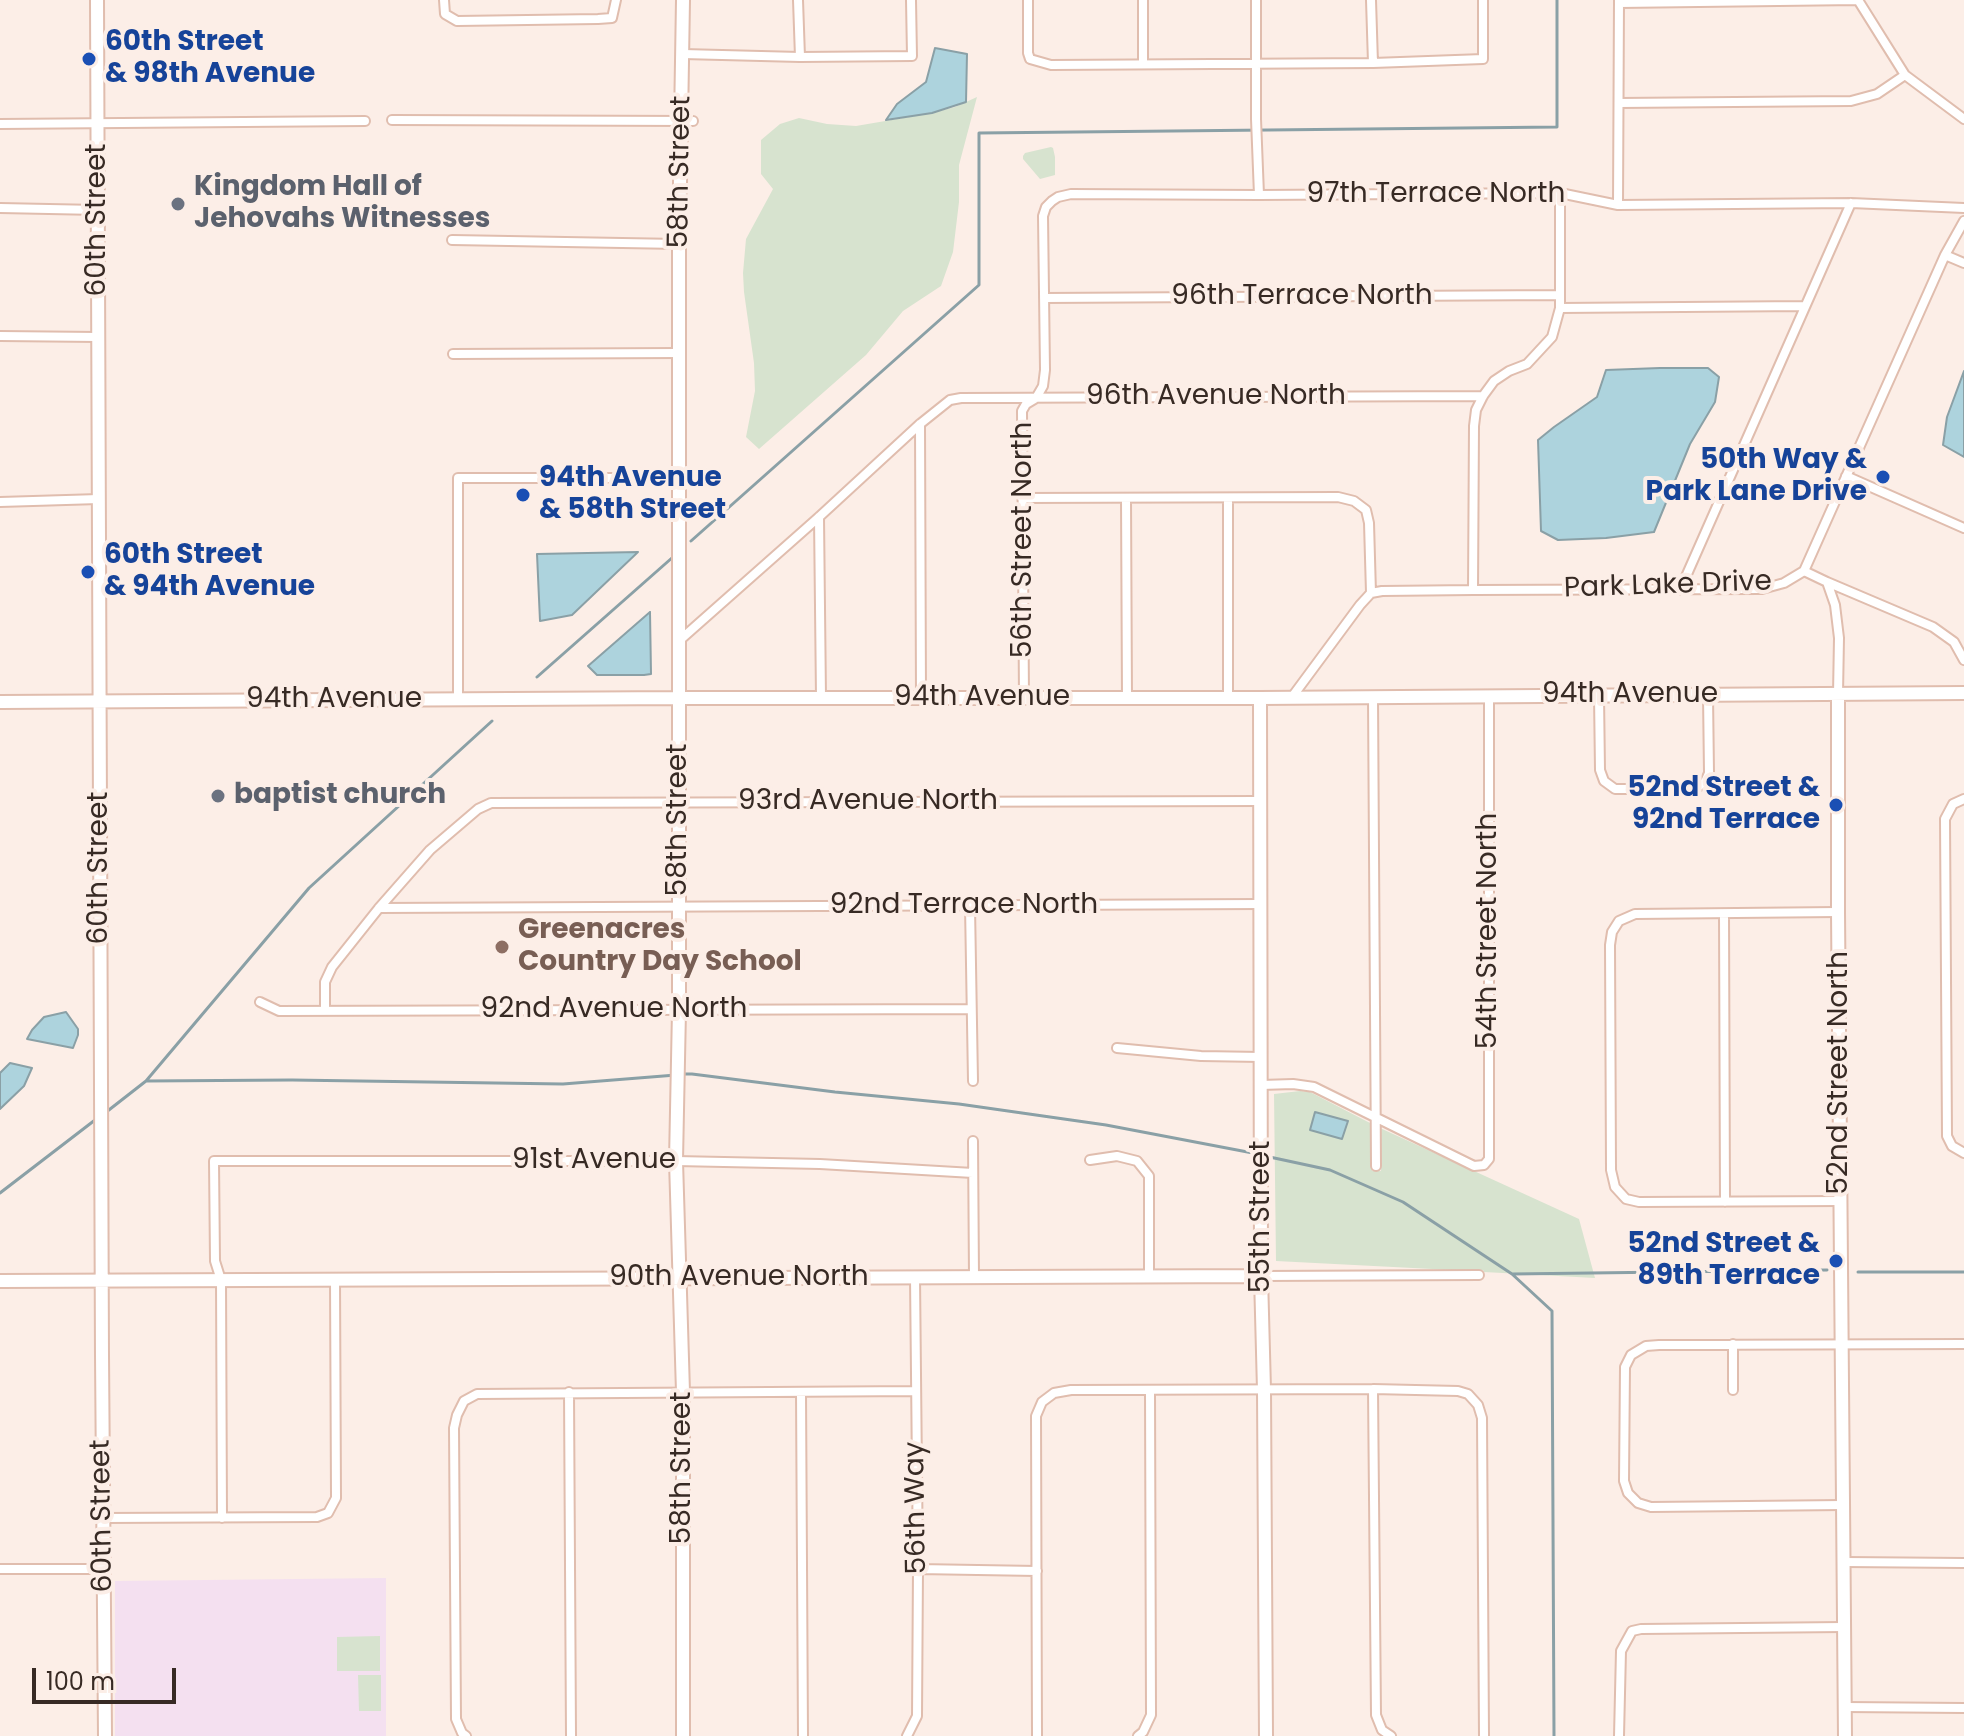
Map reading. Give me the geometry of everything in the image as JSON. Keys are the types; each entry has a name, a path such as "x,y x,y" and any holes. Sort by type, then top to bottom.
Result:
{"street":[{"name":"60th Street","path":"97,0 105,1736"},
{"path":"444,0 445,14 457,21 612,18 616,0"},
{"name":"58th Street","path":"683,0 687,121 679,244 679,1010 676,1161 683,1392 683,1736"},
{"path":"798,0 800,57"},
{"path":"683,54 912,56 911,0"},
{"path":"1028,0 1030,59 1051,65 1373,63 1483,59 1483,0"},
{"path":"1143,0 1143,64"},
{"path":"1256,0 1259,195"},
{"path":"1371,0 1373,63"},
{"path":"1618,205 1619,2 1858,0 1905,75 1964,119"},
{"path":"1619,103 1851,101 1877,94 1905,75"},
{"path":"392,120 687,121"},
{"path":"0,124 365,121"},
{"path":"1473,590 1476,410 1494,381 1527,364 1552,337 1560,308 1560,193"},
{"name":"97th Terrace North","path":"1052,201 1071,194 1560,193 1618,205 1851,203 1964,208"},
{"name":"56th Street North","path":"1024,698 1022,411 1043,386 1043,216 1052,201"},
{"path":"1680,590 1851,203"},
{"path":"0,208 98,210"},
{"name":"Park Lake Drive","path":"1371,593 1762,589 1784,583 1804,571 1945,255 1964,221"},
{"path":"452,240 679,244"},
{"path":"1945,255 1964,263"},
{"name":"96th Terrace North","path":"1044,298 1560,295"},
{"path":"1560,308 1805,306"},
{"path":"0,336 98,337"},
{"path":"453,354 680,353"},
{"name":"96th Avenue North","path":"920,424 950,400 961,398 1483,396"},
{"path":"680,640 920,424"},
{"path":"920,424 921,698"},
{"path":"1846,476 1964,528"},
{"path":"458,700 458,478 679,478"},
{"path":"1022,498 1338,497 1354,501 1366,510 1369,523 1371,593 1292,697"},
{"path":"1126,498 1127,698"},
{"path":"1228,498 1228,697"},
{"path":"0,502 99,499"},
{"path":"819,517 821,698"},
{"path":"1804,571 1933,627 1954,642 1964,660"},
{"name":"52nd Street North","path":"1827,582 1835,605 1839,638 1838,912 1845,1736"},
{"name":"94th Avenue","path":"0,702 1964,693"},
{"name":"54th Street North","path":"1375,1119 1474,1166 1484,1165 1489,1159 1489,695"},
{"path":"1599,696 1600,770 1604,781 1615,789 1695,789 1705,782 1709,773 1708,695"},
{"path":"1373,697 1376,1166"},
{"name":"55th Street","path":"1260,698 1266,1736"},
{"path":"1964,799 1953,804 1945,819 1947,1136 1952,1146 1964,1153"},
{"name":"93rd Avenue North","path":"379,908 430,850 478,809 491,803 1260,801"},
{"name":"92nd Terrace North","path":"379,908 1261,904"},
{"path":"970,906 973,1081"},
{"path":"325,1011 325,982 332,967 379,908"},
{"path":"1838,912 1635,914 1619,921 1612,932 1610,945 1611,1170 1615,1187 1626,1199 1639,1202 1841,1201"},
{"path":"1724,914 1725,1202"},
{"name":"92nd Avenue North","path":"260,1002 279,1011 971,1009"},
{"path":"1117,1048 1201,1056 1261,1057"},
{"path":"1261,1085 1314,1087 1375,1119"},
{"path":"973,1141 974,1277"},
{"path":"1090,1160 1117,1156 1137,1161 1149,1176 1149,1276"},
{"name":"91st Avenue","path":"221,1280 215,1261 214,1161 676,1161 820,1164 973,1173"},
{"name":"90th Avenue North","path":"0,1281 1479,1275"},
{"name":"56th Way","path":"907,1736 917,1716 915,1277"},
{"path":"221,1280 222,1518"},
{"path":"103,1518 317,1517 328,1513 336,1498 335,1280"},
{"path":"1733,1344 1733,1390"},
{"path":"1843,1505 1651,1507 1638,1503 1628,1493 1624,1481 1625,1367 1631,1355 1646,1346 1964,1344"},
{"path":"1373,1389 1376,1715 1382,1730 1391,1736"},
{"path":"1037,1736 1036,1416 1042,1402 1054,1393 1071,1390 1373,1389 1458,1391 1468,1394 1478,1405 1482,1418 1484,1736"},
{"path":"1141,1734 1151,1715 1150,1390"},
{"path":"464,1734 456,1719 454,1428 464,1401 477,1394 916,1391"},
{"path":"569,1392 571,1736"},
{"path":"801,1392 803,1736"},
{"path":"1844,1562 1964,1563"},
{"path":"0,1569 104,1569"},
{"path":"918,1569 1037,1571"},
{"path":"1619,1736 1621,1651 1632,1631 1844,1627"},
{"path":"1845,1707 1964,1708"}],"shaded area":[{"path":"386,1578 386,1736 115,1736 115,1581"}],"green space":[{"path":"977,97 959,165 959,202 953,252 941,286 903,311 866,355 759,449 746,437 755,391 743,273 746,239 773,189 761,174 761,140 780,124 799,118 856,126 932,113"},
{"path":"1051,147 1055,157 1055,175 1040,179 1023,156"},
{"path":"1310,1092 1370,1123 1372,1171 1381,1171 1380,1128 1579,1219 1595,1278 1276,1261 1274,1094"},
{"path":"380,1636 380,1671 337,1671 337,1637"},
{"path":"358,1675 381,1675 381,1711 359,1711"}],"water":[{"path":"935,48 967,54 966,102 932,113 886,120 897,104 926,82"},
{"path":"1708,368 1719,377 1715,402 1690,444 1654,532 1558,540 1541,531 1538,440 1597,397 1606,370"},
{"path":"1964,371 1964,457 1943,445 1947,417"},
{"path":"638,552 572,615 540,621 537,554"},
{"path":"650,612 651,674 597,675 588,666"},
{"path":"66,1012 78,1029 73,1048 27,1039 44,1017"},
{"path":"10,1063 32,1068 24,1086 0,1109 0,1073"},
{"path":"1315,1112 1348,1121 1342,1139 1310,1130"}],"waterway":[{"path":"691,541 979,285 979,133 1557,127 1557,0"},
{"path":"537,677 673,557"},
{"path":"105,1113 146,1081 309,888 492,721"},
{"path":"683,1074 959,1104 1106,1125 1258,1154"},
{"path":"146,1081 563,1084 676,1075"},
{"path":"0,1193 95,1120"},
{"path":"1265,1156 1330,1170 1403,1202 1512,1274 1552,1311 1554,1736"},
{"path":"1512,1274 1827,1270"},
{"path":"1858,1272 1964,1272"}],"place":[{"name":"60th Street & 98th Avenue","path":"89,59"},
{"name":"Kingdom Hall of Jehovahs Witnesses","path":"178,204"},
{"name":"50th Way & Park Lane Drive","path":"1883,477"},
{"name":"94th Avenue & 58th Street","path":"523,495"},
{"name":"60th Street & 94th Avenue","path":"88,572"},
{"name":"baptist church","path":"218,796"},
{"name":"52nd Street & 92nd Terrace","path":"1836,805"},
{"name":"Greenacres Country Day School","path":"502,947"},
{"name":"52nd Street & 89th Terrace","path":"1836,1261"}]}
